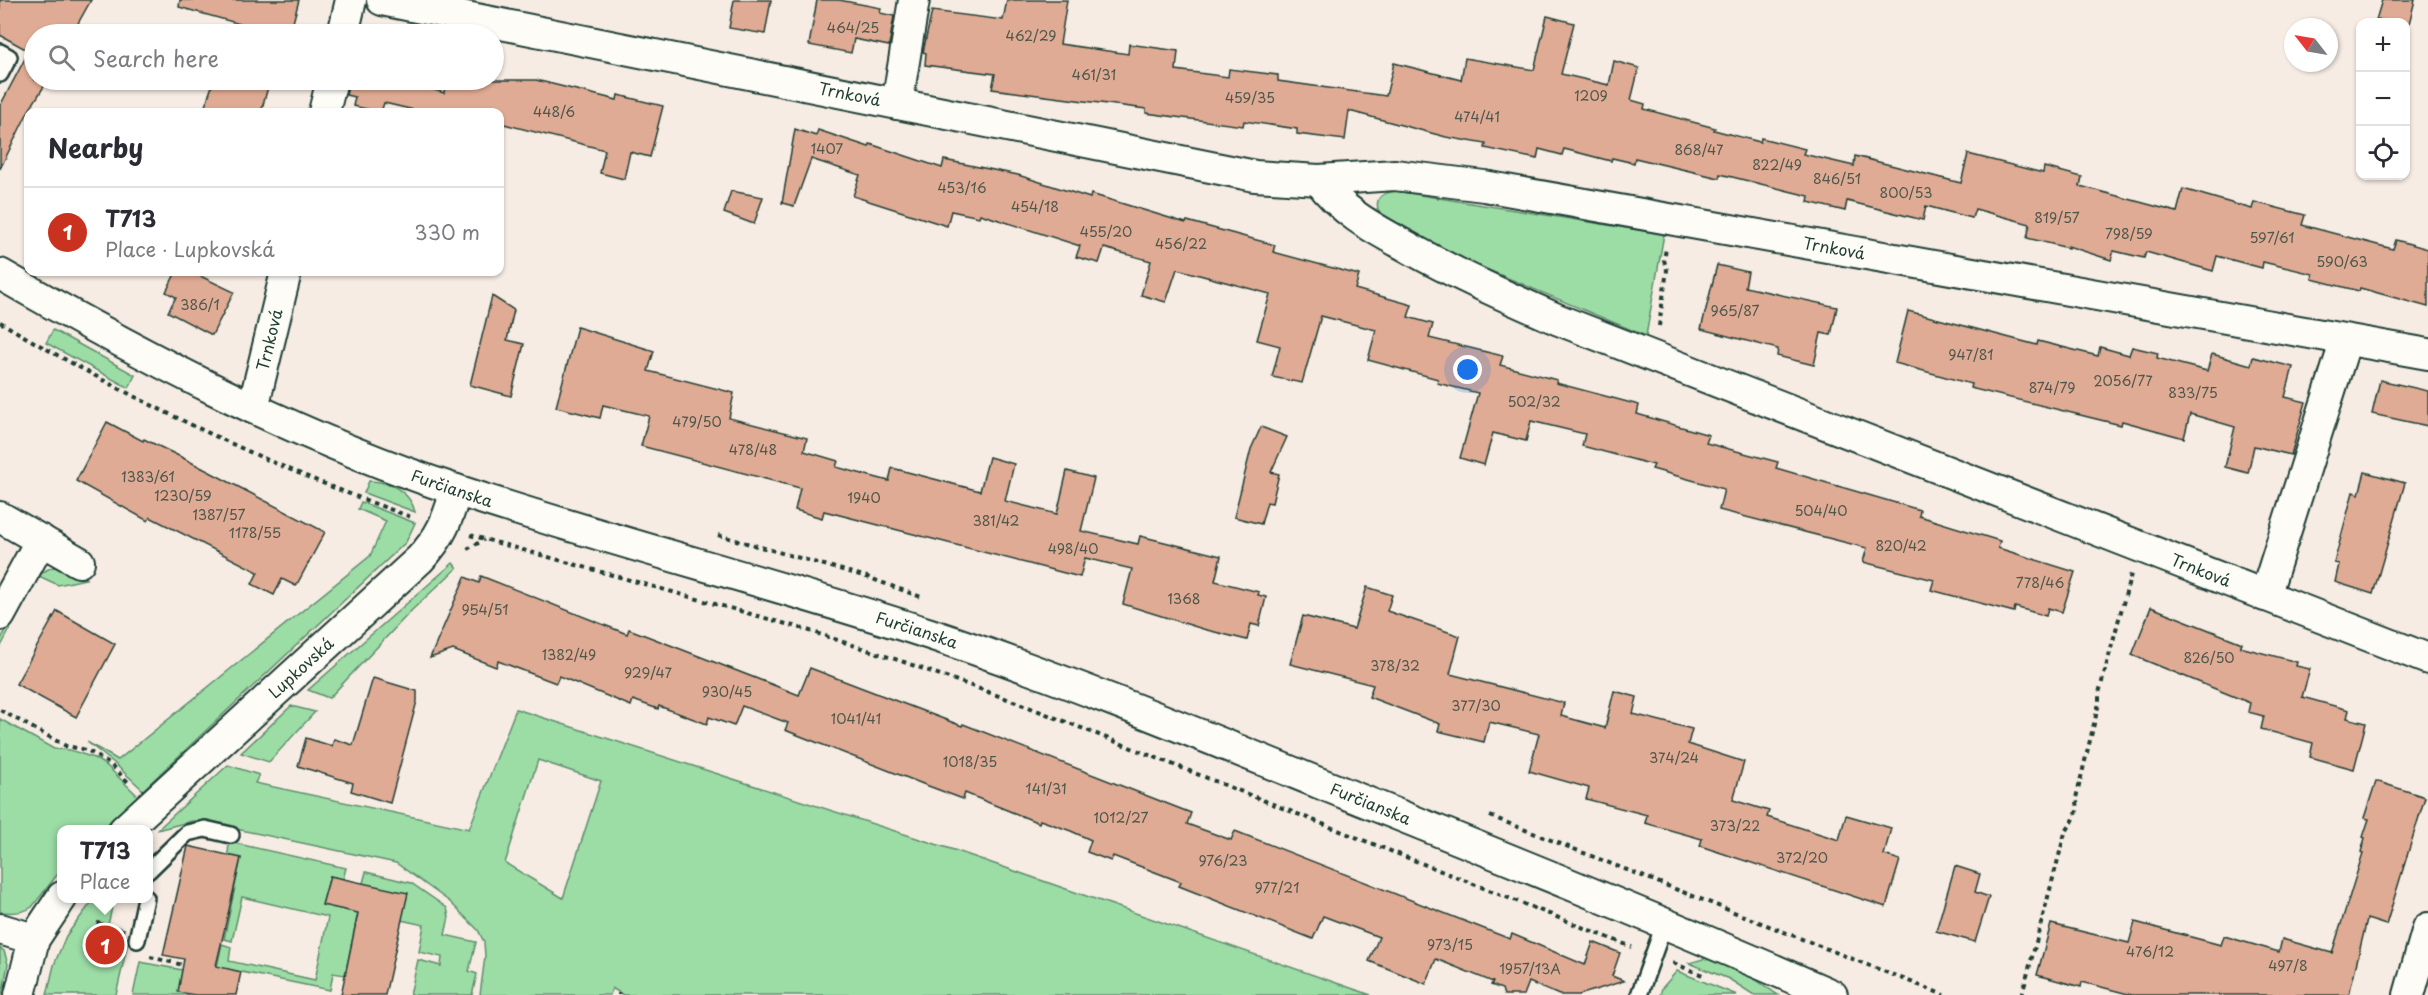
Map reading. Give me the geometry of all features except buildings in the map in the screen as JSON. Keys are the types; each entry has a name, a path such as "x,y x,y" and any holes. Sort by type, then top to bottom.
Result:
{"street":[{"path":"345,24 351,0"},
{"name":"Trnková","path":"382,0 501,24"},
{"path":"897,104 914,0"},
{"name":"Trnková","path":"504,25 1255,176 1319,180 1395,175 1484,186 2428,354"},
{"path":"325,108 330,90"},
{"name":"Trnková","path":"1319,180 1331,198 1368,225 1446,269 1559,320 2428,659"},
{"name":"Furčianska","path":"0,274 135,348 254,408 360,454 456,490 929,634 1020,665 1174,724 1665,922 1832,995"},
{"name":"Trnková","path":"254,408 285,276"},
{"path":"2265,596 2346,340"},
{"name":"Lupkovská","path":"129,825 420,559 444,528 456,490"},
{"path":"0,517 79,562"},
{"path":"0,615 40,540"},
{"path":"20,995 34,939 58,903"},
{"path":"2409,995 2428,928"},
{"path":"0,929 34,939"}],"lane":[{"path":"0,52 9,57 0,74"},
{"path":"153,866 187,833 205,829 231,835"},
{"path":"137,940 145,903"},
{"path":"1639,995 1665,922"}],"path":[{"path":"1659,334 1660,308 1667,270 1664,260 1665,249 1677,220"},
{"path":"0,322 136,396 260,457 412,518 804,629 904,662 1027,706 1706,977"},
{"path":"2022,995 2065,833 2075,819 2079,805 2076,798 2099,704 2099,693 2140,547"},
{"path":"0,710 66,746 87,750 111,765 132,786"},
{"path":"145,956 183,965"}],"green space":[{"path":"1395,191 1664,234 1646,336 1443,251 1383,216 1378,210 1377,206 1381,196"},
{"path":"53,330 135,375 129,388 46,343"},
{"path":"369,481 391,485 404,493 409,498 415,512 364,493"},
{"path":"361,502 415,523 406,542 143,790 87,742 118,760 370,556 386,521 358,509"},
{"path":"453,563 457,568 412,610 329,698 308,690"},
{"path":"53,567 72,570 86,579 58,585 39,576"},
{"path":"39,576 0,648 0,641 16,610"},
{"path":"291,706 315,712 269,762 241,753"},
{"path":"516,709 957,851 1371,995 623,995 612,988 610,995 480,995 485,956 484,942 478,930 450,902 396,863 199,821 157,830 228,765 259,775 255,783 469,829","holes":["538,760 601,781 563,898 505,863"]},
{"path":"0,719 54,749 70,750 94,758 107,766 138,796 106,825 57,825 57,875 32,907 17,912 0,912"},
{"path":"229,842 346,868 343,879 330,876 322,905 358,913 345,975 333,973 330,990 217,967 222,944 231,947 229,961 315,980 328,917 242,897 232,941 224,939 241,858 228,855"},
{"path":"366,872 411,883 447,908 449,917 445,935 476,942 469,971 477,974 472,995 410,995 418,960 441,966 442,957 419,952 424,925 401,920 363,883"},
{"path":"91,903 113,903 108,925 98,922 87,954 114,962 122,937 129,938 116,995 47,995 54,965 66,936"},
{"path":"0,948 4,951 8,964 2,995 0,995"},
{"path":"1710,957 1749,975 1778,995 1754,995 1729,979 1689,963"},
{"path":"140,962 182,970 188,995 133,995"},
{"path":"1677,971 1737,995 1660,995 1662,988"}],"place":[{"name":"T713","path":"105,945"}]}
